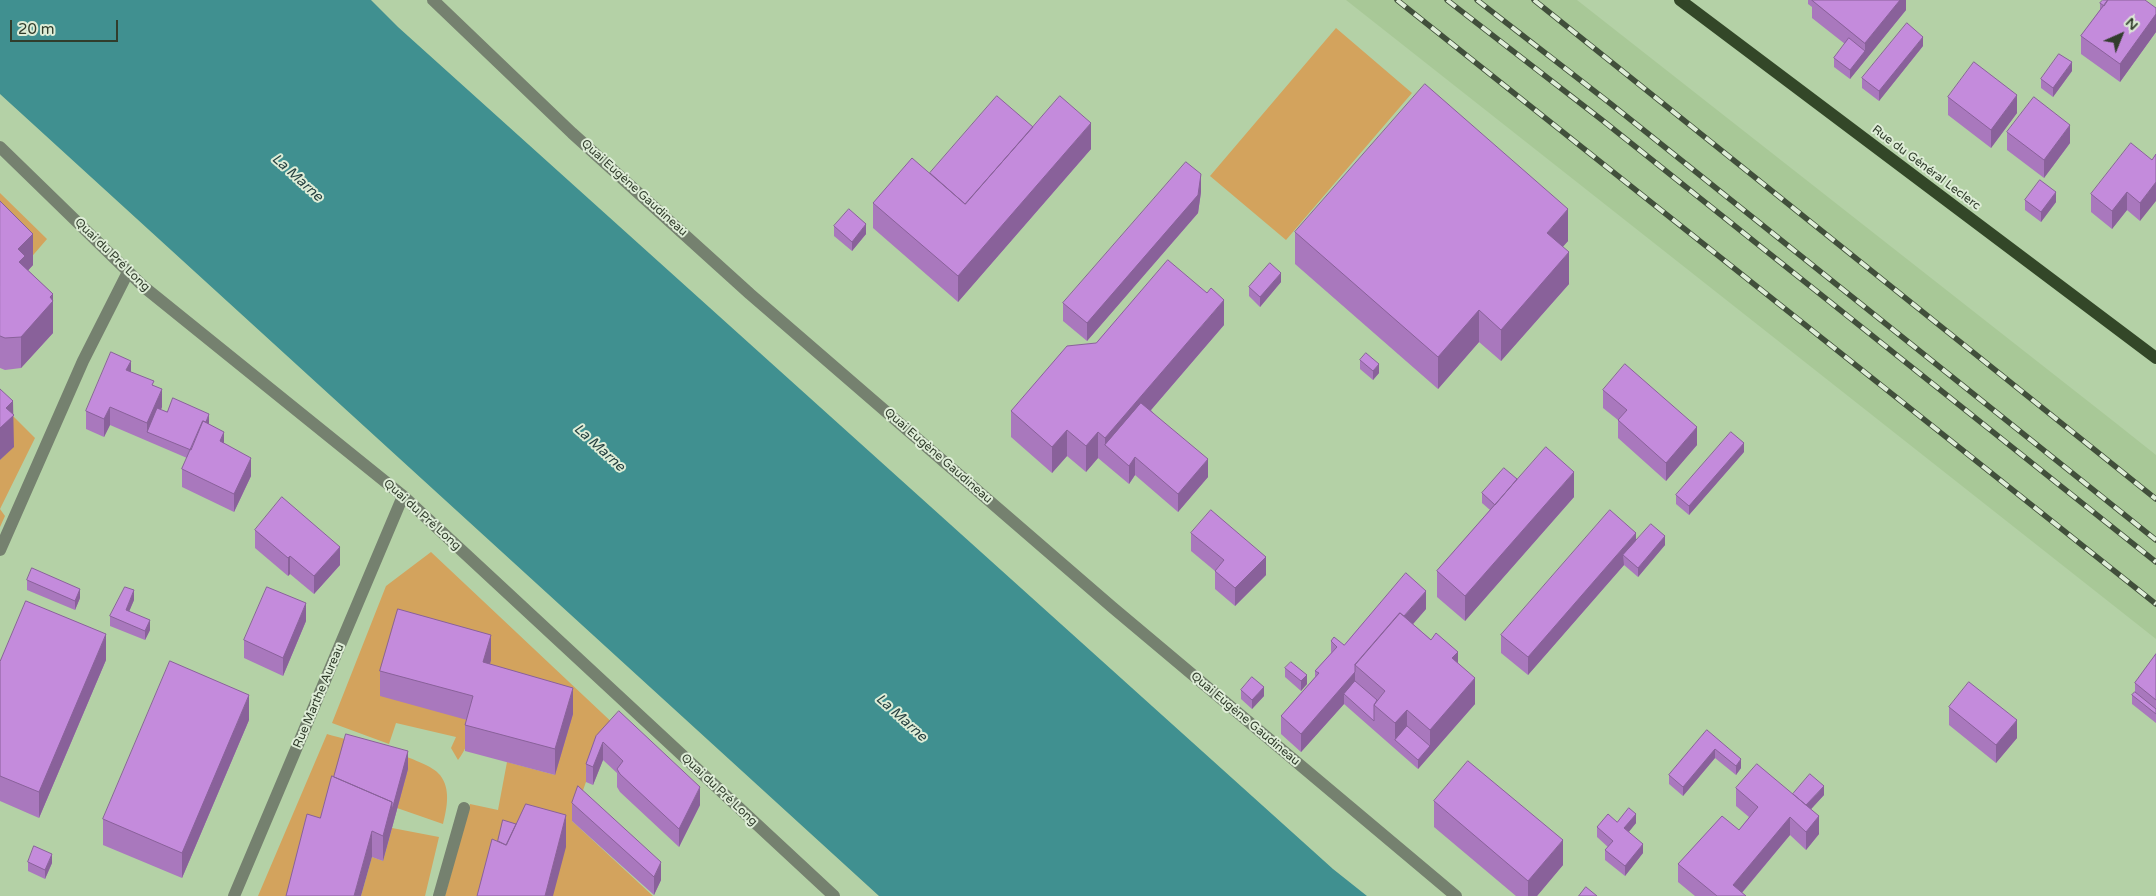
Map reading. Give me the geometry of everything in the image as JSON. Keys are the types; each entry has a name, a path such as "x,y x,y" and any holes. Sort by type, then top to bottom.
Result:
{"main road":[{"name":"Rue du Général Leclerc","path":"1680,0 2156,358"}],"street":[{"name":"Quai Eugène Gaudineau","path":"434,0 572,133 750,294 1104,601 1456,896"},
{"name":"Quai du Pré Long","path":"0,147 152,293 404,496 834,896"},
{"path":"0,550 84,362 128,272"},
{"name":"Rue Marthe Aureau","path":"234,896 404,496"},
{"path":"439,896 464,808"}],"shaded area":[{"path":"1346,0 1577,0 2117,424 2156,455 2156,639"},
{"path":"1336,28 1412,93 1286,240 1210,176"},
{"path":"0,193 47,239 28,261 0,232"},
{"path":"2,405 35,438 0,509 0,460 13,447"},
{"path":"0,509 5,516 0,527"},
{"path":"431,552 619,729 596,754 572,821 653,896 445,896 470,804 498,810 507,762 555,775 484,689 469,740 458,760 451,748 456,737 396,723 389,744 332,723 386,586"},
{"path":"327,734 405,756 433,769 440,775 446,786 447,805 443,824 397,808 293,896 258,896"},
{"path":"392,828 439,837 425,896 361,896 372,857 383,861"}],"water":[{"name":"La Marne","path":"0,0 371,0 398,27 1333,869 1367,896 879,896 0,94"}],"building":[{"path":"1812,0 1900,0 1865,43"},
{"path":"2103,0 2108,0 2104,6 2100,3"},
{"path":"2108,0 2145,0 2156,8 2156,14 2120,64 2081,36"},
{"path":"1907,23 1923,37 1879,91 1862,78"},
{"path":"1849,38 1865,51 1850,70 1834,58"},
{"path":"2059,54 2072,62 2053,88 2041,79"},
{"path":"1974,62 2017,95 1991,130 1948,97"},
{"path":"1425,84 1568,209 1547,233 1569,252 1501,330 1479,310 1438,357 1295,232"},
{"path":"997,96 1033,127 965,204 930,173"},
{"path":"1060,96 1091,123 958,276 873,203 912,158 965,204"},
{"path":"2034,97 2070,125 2044,160 2007,132"},
{"path":"2131,143 2152,160 2156,154 2156,182 2140,203 2127,192 2112,211 2091,194"},
{"path":"1186,162 1201,174 1198,195 1087,323 1063,303"},
{"path":"2040,180 2056,192 2041,212 2025,200"},
{"path":"0,201 33,234 18,249 25,256 19,262 53,294 50,297 53,301 21,337 5,338 0,336"},
{"path":"849,209 866,224 852,242 834,226"},
{"path":"1168,260 1207,293 1211,288 1224,300 1105,438 1098,432 1086,446 1067,430 1052,447 1011,411 1067,346 1096,343"},
{"path":"1270,263 1281,273 1260,297 1249,287"},
{"path":"111,352 131,361 126,370 154,381 152,385 162,389 147,423 110,407 104,419 86,411"},
{"path":"1366,353 1379,364 1373,371 1360,360"},
{"path":"1625,364 1697,427 1666,463 1618,420 1627,410 1603,390"},
{"path":"0,389 13,401 6,408 14,415 0,428"},
{"path":"173,398 209,414 206,422 203,421 191,450 147,432 157,408 167,412"},
{"path":"1141,403 1208,459 1178,494 1135,457 1129,466 1105,445"},
{"path":"203,421 224,432 220,441 251,458 234,494 182,469"},
{"path":"1731,432 1744,443 1689,506 1676,495"},
{"path":"1546,447 1574,472 1465,596 1437,571"},
{"path":"1504,468 1517,479 1495,505 1482,493"},
{"path":"282,497 340,547 314,576 290,556 288,558 255,530"},
{"path":"1211,510 1266,557 1235,588 1215,571 1224,560 1191,533"},
{"path":"1610,510 1636,533 1528,657 1501,635"},
{"path":"1651,524 1665,536 1638,568 1623,555"},
{"path":"32,568 80,589 75,601 27,580"},
{"path":"1406,573 1426,591 1404,616 1400,613 1355,665 1355,672 1301,734 1281,716 1319,673 1315,671 1337,647 1331,641 1334,637 1344,645"},
{"path":"125,587 134,590 126,610 150,620 145,631 110,616"},
{"path":"267,587 306,603 283,658 244,640"},
{"path":"26,601 106,634 39,792 0,776 0,662"},
{"path":"398,609 491,635 483,662 573,688 555,749 465,725 473,696 380,671"},
{"path":"1400,613 1431,640 1436,633 1458,652 1452,658 1475,678 1430,730 1407,710 1395,723 1374,705 1385,691 1355,665"},
{"path":"2156,654 2156,700 2135,683"},
{"path":"170,661 249,695 182,853 103,819"},
{"path":"1291,662 1307,675 1301,681 1285,668"},
{"path":"1252,677 1264,687 1252,700 1241,690"},
{"path":"1355,681 1377,700 1374,705 1374,721 1344,694"},
{"path":"1969,682 2017,720 1996,745 1949,707"},
{"path":"2135,692 2156,709 2156,714 2132,695"},
{"path":"619,711 700,787 679,829 620,774 617,769 623,761 603,742 593,767 586,764 596,736"},
{"path":"1407,726 1430,746 1418,760 1395,740"},
{"path":"1707,730 1741,759 1736,766 1715,749 1683,787 1669,775"},
{"path":"346,734 408,751 392,810 392,802 334,777"},
{"path":"1468,761 1563,840 1528,881 1434,801"},
{"path":"1757,764 1819,816 1806,832 1790,817 1733,885 1746,896 1717,896 1678,864 1722,816 1739,830 1758,807 1736,788"},
{"path":"1810,774 1824,786 1806,805 1793,794"},
{"path":"332,776 392,802 383,836 372,831 354,896 286,896 307,814 320,818"},
{"path":"578,786 661,862 654,877 572,803"},
{"path":"526,804 566,815 545,896 477,896 492,839 506,845"},
{"path":"1629,808 1636,814 1624,828 1643,844 1625,866 1605,850 1613,841 1597,827 1608,814 1617,822"},
{"path":"503,820 516,824 506,845 498,841"},
{"path":"34,846 52,854 45,870 28,862"},
{"path":"1586,887 1597,896 1579,896"}],"railway":[{"path":"1397,0 2156,604"},
{"path":"1447,0 1602,120 2156,562"},
{"path":"1477,0 1611,104 2156,540"},
{"path":"1534,0 2156,499"}]}
